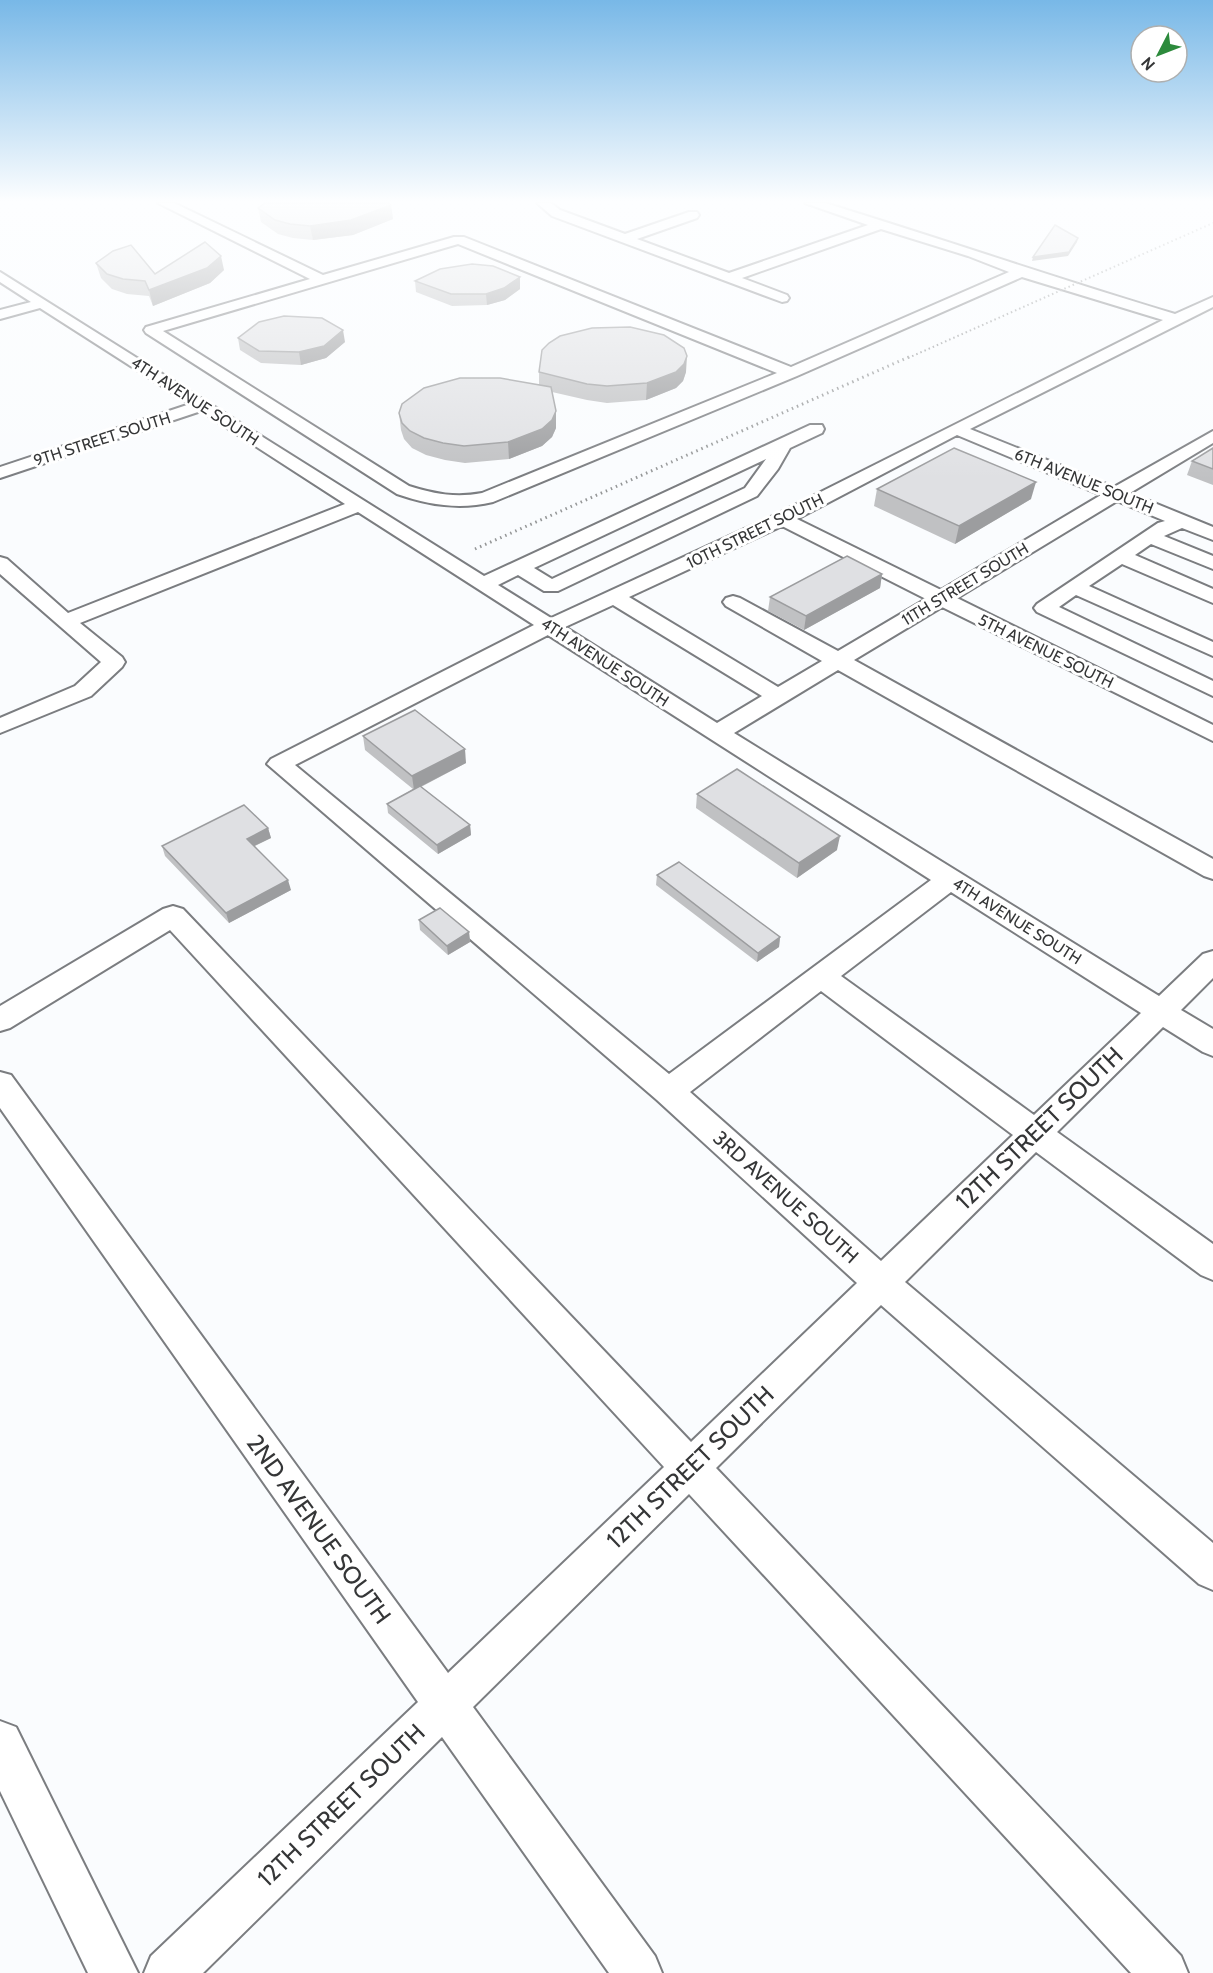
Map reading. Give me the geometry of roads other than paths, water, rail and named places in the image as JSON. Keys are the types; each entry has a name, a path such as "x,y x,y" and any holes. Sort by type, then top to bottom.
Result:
{"street":[{"name":"4TH AVENUE SOUTH","path":"29,295 717,733 1213,1044"},
{"path":"267,295 151,330 403,490 438,502 486,498 790,373 968,295"},
{"path":"596,295 790,373"},
{"path":"774,295 782,298"},
{"path":"1097,295 1175,319"},
{"name":"10TH STREET SOUTH","path":"356,827 279,764 514,642 551,627 782,519 1213,301"},
{"path":"0,315 42,303"},
{"name":"9TH STREET SOUTH","path":"0,473 203,405"},
{"path":"483,584 816,429"},
{"name":"6TH AVENUE SOUTH","path":"956,429 1213,534"},
{"name":"11TH STREET SOUTH","path":"717,733 1213,436"},
{"path":"518,567 551,587 751,492 769,469 783,444"},
{"path":"65,622 359,505"},
{"name":"5TH AVENUE SOUTH","path":"782,519 1213,734"},
{"path":"616,522 690,562"},
{"path":"1184,522 1165,527 1044,608 1213,689"},
{"path":"1150,537 1213,563"},
{"path":"1120,556 1213,597"},
{"path":"0,562 65,622 114,662 83,691 0,726"},
{"path":"1075,587 1213,650"},
{"path":"615,597 778,696"},
{"path":"734,602 1213,870"},
{"name":"3RD AVENUE SOUTH","path":"356,827 668,1091 880,1282 1213,1570"},
{"path":"668,1091 950,879"},
{"path":"0,1020 173,916 1164,1973"},
{"name":"12TH STREET SOUTH","path":"168,1973 1213,961"},
{"path":"820,976 1213,1264"},
{"name":"2ND AVENUE SOUTH","path":"0,1084 638,1973"},
{"path":"0,1743 114,1973"}],"railway":[{"path":"908,358 1050,295"},
{"path":"475,549 911,356"}]}
